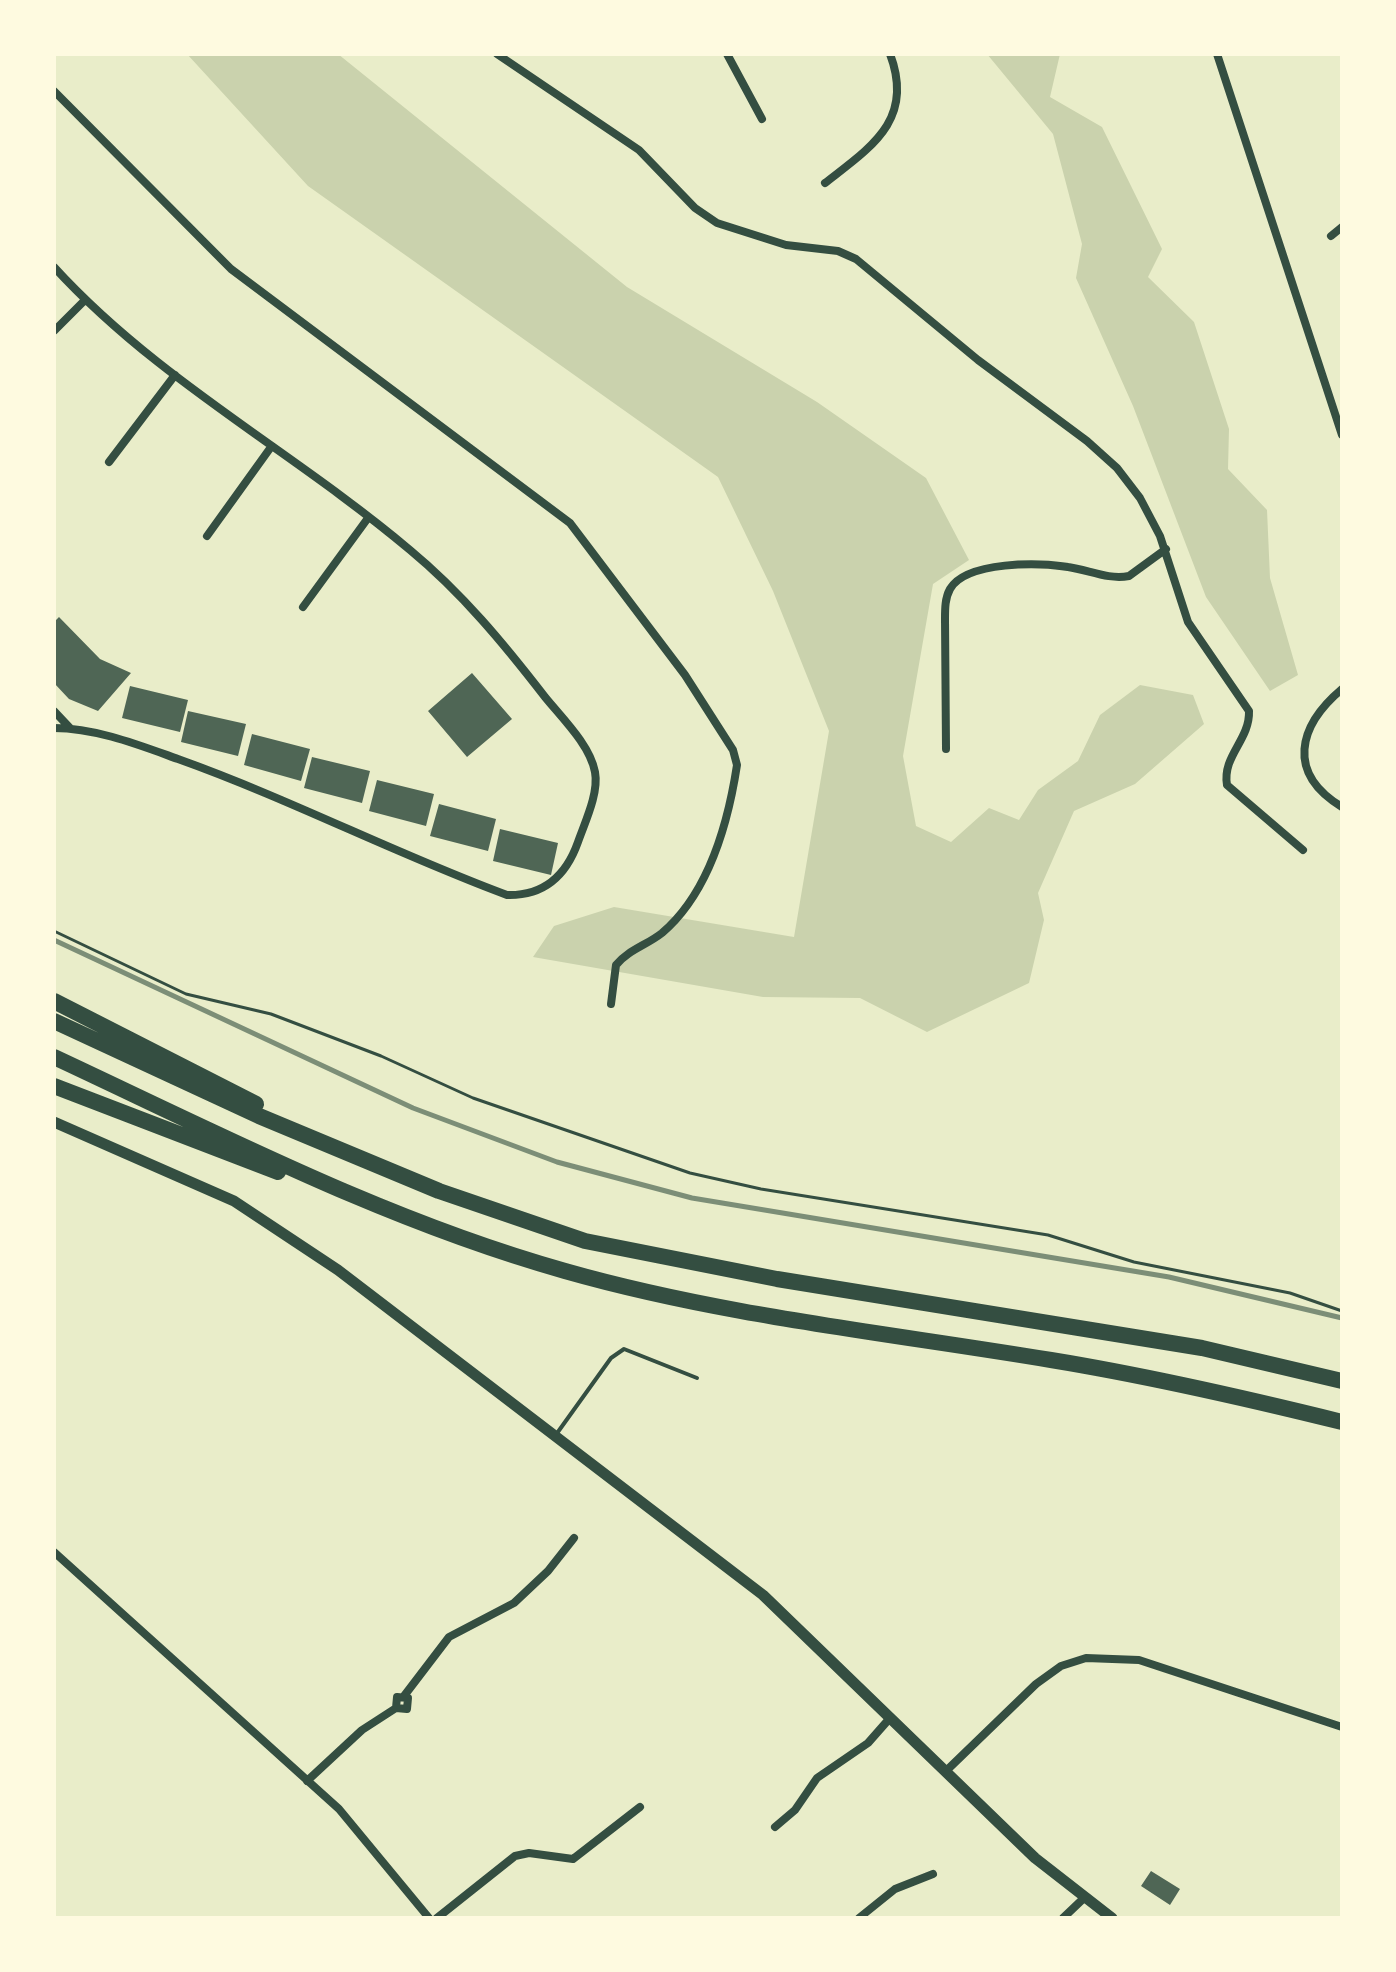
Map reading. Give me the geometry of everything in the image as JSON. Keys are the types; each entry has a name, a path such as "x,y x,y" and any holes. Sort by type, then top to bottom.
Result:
{"highway":[{"path":"54,1001 239,1095 322,1142"},
{"path":"54,1021 322,1142 519,1220 620,1250 777,1279 1202,1348 1342,1381"},
{"path":"54,1057 322,1182 481,1245 630,1288 1202,1387 1342,1422"},
{"path":"54,1086 266,1168 322,1182"}],"street":[{"path":"497,54 639,150 695,208 717,223 786,245 838,251 856,259 978,360 1087,441 1117,468 1147,510 1166,549 1188,622 1249,711 1250,726 1225,769 1227,785 1303,850"},
{"path":"727,54 762,119"},
{"path":"825,183 879,139 892,121 897,89 890,54"},
{"path":"1217,54 1342,435"},
{"path":"54,91 231,269 570,523 716,722 733,750 737,765 717,845 702,883 672,923 616,965 611,1004"},
{"path":"1331,236 1342,227"},
{"path":"54,267 85,300 175,375 410,549 472,606 592,760 596,776 592,799 572,860 562,874 538,892 507,895 224,776 130,742 70,728 54,728"},
{"path":"54,331 85,300"},
{"path":"109,462 175,375"},
{"path":"207,536 271,447"},
{"path":"303,607 368,518"},
{"path":"946,749 945,619 946,599 952,585 969,575 1000,566 1032,563 1129,576 1166,549"},
{"path":"1342,689 1314,716 1309,726 1305,764 1325,796 1342,807"},
{"path":"54,711 70,728"},
{"path":"54,1122 182,1176 288,1233 763,1595 1035,1858 1112,1918"},
{"path":"307,1781 362,1730 396,1708 394,1701 404,1696 449,1637 514,1603 548,1571 574,1538"},
{"path":"54,1552 307,1781 368,1842 429,1918"},
{"path":"945,1772 1036,1684 1061,1666 1086,1658 1139,1660 1342,1727"},
{"path":"775,1827 795,1810 817,1778 868,1743 890,1718"},
{"path":"437,1918 509,1859 529,1853 573,1859 640,1807"},
{"path":"859,1918 895,1889 933,1874"},
{"path":"1063,1918 1084,1898"}],"lane":[{"path":"554,1438 611,1358 624,1349 697,1378"}],"path":[{"path":"54,931 186,994 271,1014 381,1056 473,1098 690,1173 761,1189 1048,1235 1134,1262 1290,1293 1342,1311"}],"green space":[{"path":"187,54 338,54 627,287 817,402 926,478 969,560 933,584 903,756 916,826 951,842 989,808 1019,820 1038,790 1078,761 1100,715 1140,685 1193,695 1204,724 1135,784 1074,811 1038,893 1044,920 1029,983 927,1032 860,998 763,997 533,957 554,926 614,907 794,937 829,731 773,591 718,477 308,186"},
{"path":"987,54 1060,54 1050,97 1102,127 1162,249 1148,277 1194,322 1229,429 1228,469 1267,510 1270,578 1298,675 1270,691 1206,597 1133,406 1076,278 1082,244 1053,134"}],"building":[{"path":"59,617 100,659 131,673 98,711 69,699 54,683 54,622"},
{"path":"472,673 512,719 467,757 428,711"},
{"path":"130,686 188,700 180,732 122,718"},
{"path":"188,711 246,724 238,756 181,742"},
{"path":"252,734 310,749 301,781 244,765"},
{"path":"312,757 370,771 362,803 304,788"},
{"path":"377,780 434,794 426,826 369,811"},
{"path":"439,804 496,819 488,851 430,836"},
{"path":"500,829 558,843 551,875 493,861"},
{"path":"1151,1871 1180,1889 1170,1905 1141,1886"}],"railway":[{"path":"54,940 413,1108 557,1162 692,1198 1169,1277 1342,1318"}]}
